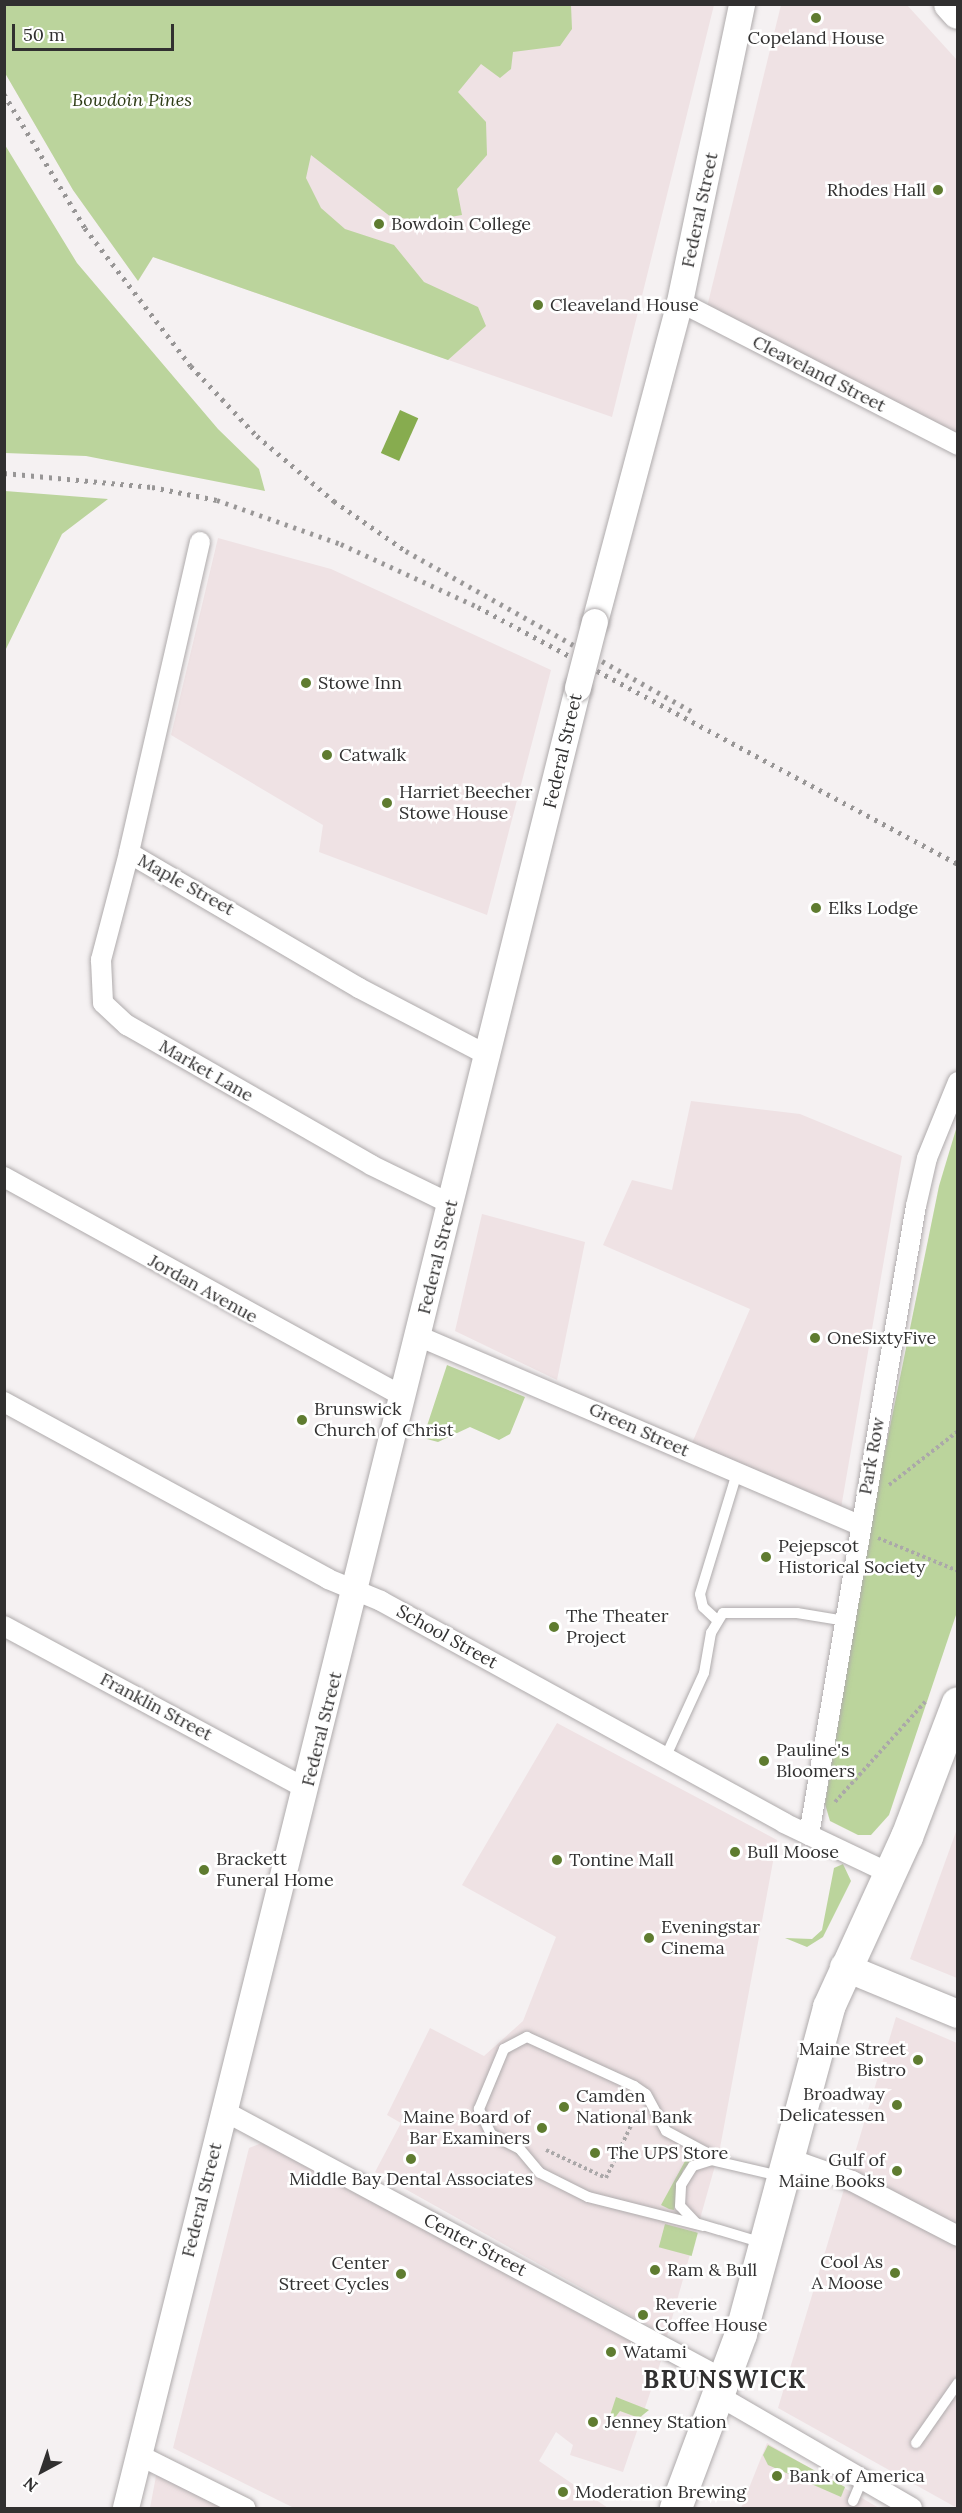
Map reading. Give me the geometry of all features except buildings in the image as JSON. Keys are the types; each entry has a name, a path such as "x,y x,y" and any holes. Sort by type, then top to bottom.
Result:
{"main road":[{"path":"950,4 957,13"},
{"path":"676,2508 722,2388 766,2244 812,2058 844,1967 890,1873 924,1794 953,1716"},
{"path":"844,1967 957,2014"}],"street":[{"name":"Federal Street","path":"126,2508 224,2111 358,1590 418,1336 489,1056 578,688 680,302 742,4"},
{"name":"Cleaveland Street","path":"680,302 957,445"},
{"name":"Maple Street","path":"200,542 129,853 358,988 489,1056"},
{"name":"Market Lane","path":"129,853 101,960 103,1004 127,1025 371,1165 451,1204"},
{"name":"Park Row","path":"809,1835 916,1206 927,1158 957,1082"},
{"name":"Jordan Avenue","path":"4,1177 405,1396"},
{"name":"Green Street","path":"418,1336 860,1525"},
{"name":"School Street","path":"4,1402 328,1579 358,1590 809,1835 890,1873"},
{"name":"Franklin Street","path":"4,1626 307,1789"},
{"name":"Center Street","path":"224,2111 722,2388 862,2480 912,2508"},
{"path":"785,2168 852,2181 957,2236"},
{"path":"139,2455 245,2508"}],"lane":[{"path":"717,1620 703,1607 700,1594 737,1473"},
{"path":"666,1756 704,1673 717,1620 738,1609 846,1621"},
{"path":"722,2161 666,2131 640,2090 527,2037 504,2049 479,2109 490,2134 520,2149 540,2173 588,2197 766,2244"},
{"path":"703,2226 680,2206 681,2185 701,2161 785,2168"},
{"path":"916,2443 957,2383"},
{"path":"853,2501 862,2480"}],"path":[{"path":"888,1485 957,1431"},
{"path":"878,1538 957,1571"},
{"path":"833,1804 925,1702"},
{"path":"546,2150 606,2178 642,2109"}],"shaded area":[{"name":"Bowdoin College","path":"4,5 714,5 612,417 153,257 138,281 73,190 5,73"},
{"path":"781,5 907,5 957,60 957,435 707,307"},
{"path":"400,410 418,418 399,461 381,453"},
{"path":"218,538 331,569 551,670 487,915 319,852 323,825 171,735"},
{"path":"691,1101 800,1114 902,1156 841,1508 692,1443 750,1309 603,1245 632,1180 672,1190"},
{"path":"482,1214 585,1242 557,1380 455,1331"},
{"path":"557,1723 777,1840 720,2148 667,2336 375,2172 401,2123 387,2115 430,2028 484,2056 523,2021 556,1937 462,1885"},
{"path":"957,1829 957,1978 910,1959"},
{"path":"896,2017 957,2043 957,2508 778,2408"},
{"path":"262,2143 662,2358 623,2472 570,2455 573,2445 556,2432 539,2461 608,2508 294,2508 173,2448 249,2148"},
{"name":"Bank of America","path":"767,2443 879,2508 741,2508"},
{"path":"156,2476 160,2476 222,2508 150,2508"}],"green space":[{"name":"Bowdoin College","path":"4,5 571,5 572,29 560,46 513,52 511,69 500,78 481,64 458,92 486,122 487,155 457,189 462,215 427,221 391,217 311,155 306,178 321,208 345,229 394,245 424,282 478,307 486,326 448,360 153,257 138,281 73,190 5,73"},
{"path":"5,145 77,263 218,429 259,469 265,491 86,456 5,453"},
{"path":"5,491 108,499 62,534 5,651"},
{"path":"957,1126 957,1612 889,1815 871,1835 858,1835 830,1821 825,1804 871,1520 939,1186"},
{"path":"447,1365 525,1397 510,1434 499,1440 470,1427 438,1442 423,1438"},
{"path":"843,1864 851,1881 823,1937 807,1947 785,1938 812,1939 822,1930 834,1868"},
{"path":"690,2152 695,2158 683,2170 674,2210 669,2209 661,2205"},
{"path":"665,2224 698,2233 692,2256 659,2247"},
{"path":"616,2397 649,2410 639,2418 620,2411 605,2431"},
{"path":"768,2445 845,2487 841,2497 768,2465 763,2455"}],"railway":[{"path":"4,94 85,228 191,366 257,436 334,501 406,551 691,711"},
{"path":"4,473 152,487 217,500 341,544 478,607 958,864"}],"place":[{"name":"Copeland House","path":"816,18"},
{"name":"Rhodes Hall","path":"938,190"},
{"name":"Bowdoin College","path":"379,224"},
{"name":"Cleaveland House","path":"538,305"},
{"name":"Stowe Inn","path":"306,683"},
{"name":"Catwalk","path":"327,755"},
{"name":"Harriet Beecher Stowe House","path":"387,803"},
{"name":"Elks Lodge","path":"816,908"},
{"name":"OneSixtyFive","path":"815,1338"},
{"name":"Brunswick Church of Christ","path":"302,1420"},
{"name":"Pejepscot Historical Society","path":"766,1557"},
{"name":"The Theater Project","path":"554,1627"},
{"name":"Pauline's Bloomers","path":"764,1761"},
{"name":"Bull Moose","path":"735,1852"},
{"name":"Tontine Mall","path":"557,1860"},
{"name":"Brackett Funeral Home","path":"204,1870"},
{"name":"Eveningstar Cinema","path":"649,1938"},
{"name":"Maine Street Bistro","path":"918,2060"},
{"name":"Broadway Delicatessen","path":"897,2105"},
{"name":"Camden National Bank","path":"564,2107"},
{"name":"Maine Board of Bar Examiners","path":"542,2128"},
{"name":"The UPS Store","path":"595,2153"},
{"name":"Middle Bay Dental Associates","path":"411,2159"},
{"name":"Gulf of Maine Books","path":"897,2171"},
{"name":"Ram & Bull","path":"655,2270"},
{"name":"Cool As A Moose","path":"895,2273"},
{"name":"Center Street Cycles","path":"401,2274"},
{"name":"Reverie Coffee House","path":"643,2315"},
{"name":"Watami","path":"611,2352"},
{"name":"Jenney Station","path":"593,2422"},
{"name":"Bank of America","path":"777,2476"},
{"name":"Moderation Brewing","path":"563,2492"}],"district":[{"name":"BRUNSWICK","path":"725,2380"}],"park label":[{"name":"Bowdoin Pines","path":"132,100"}]}
